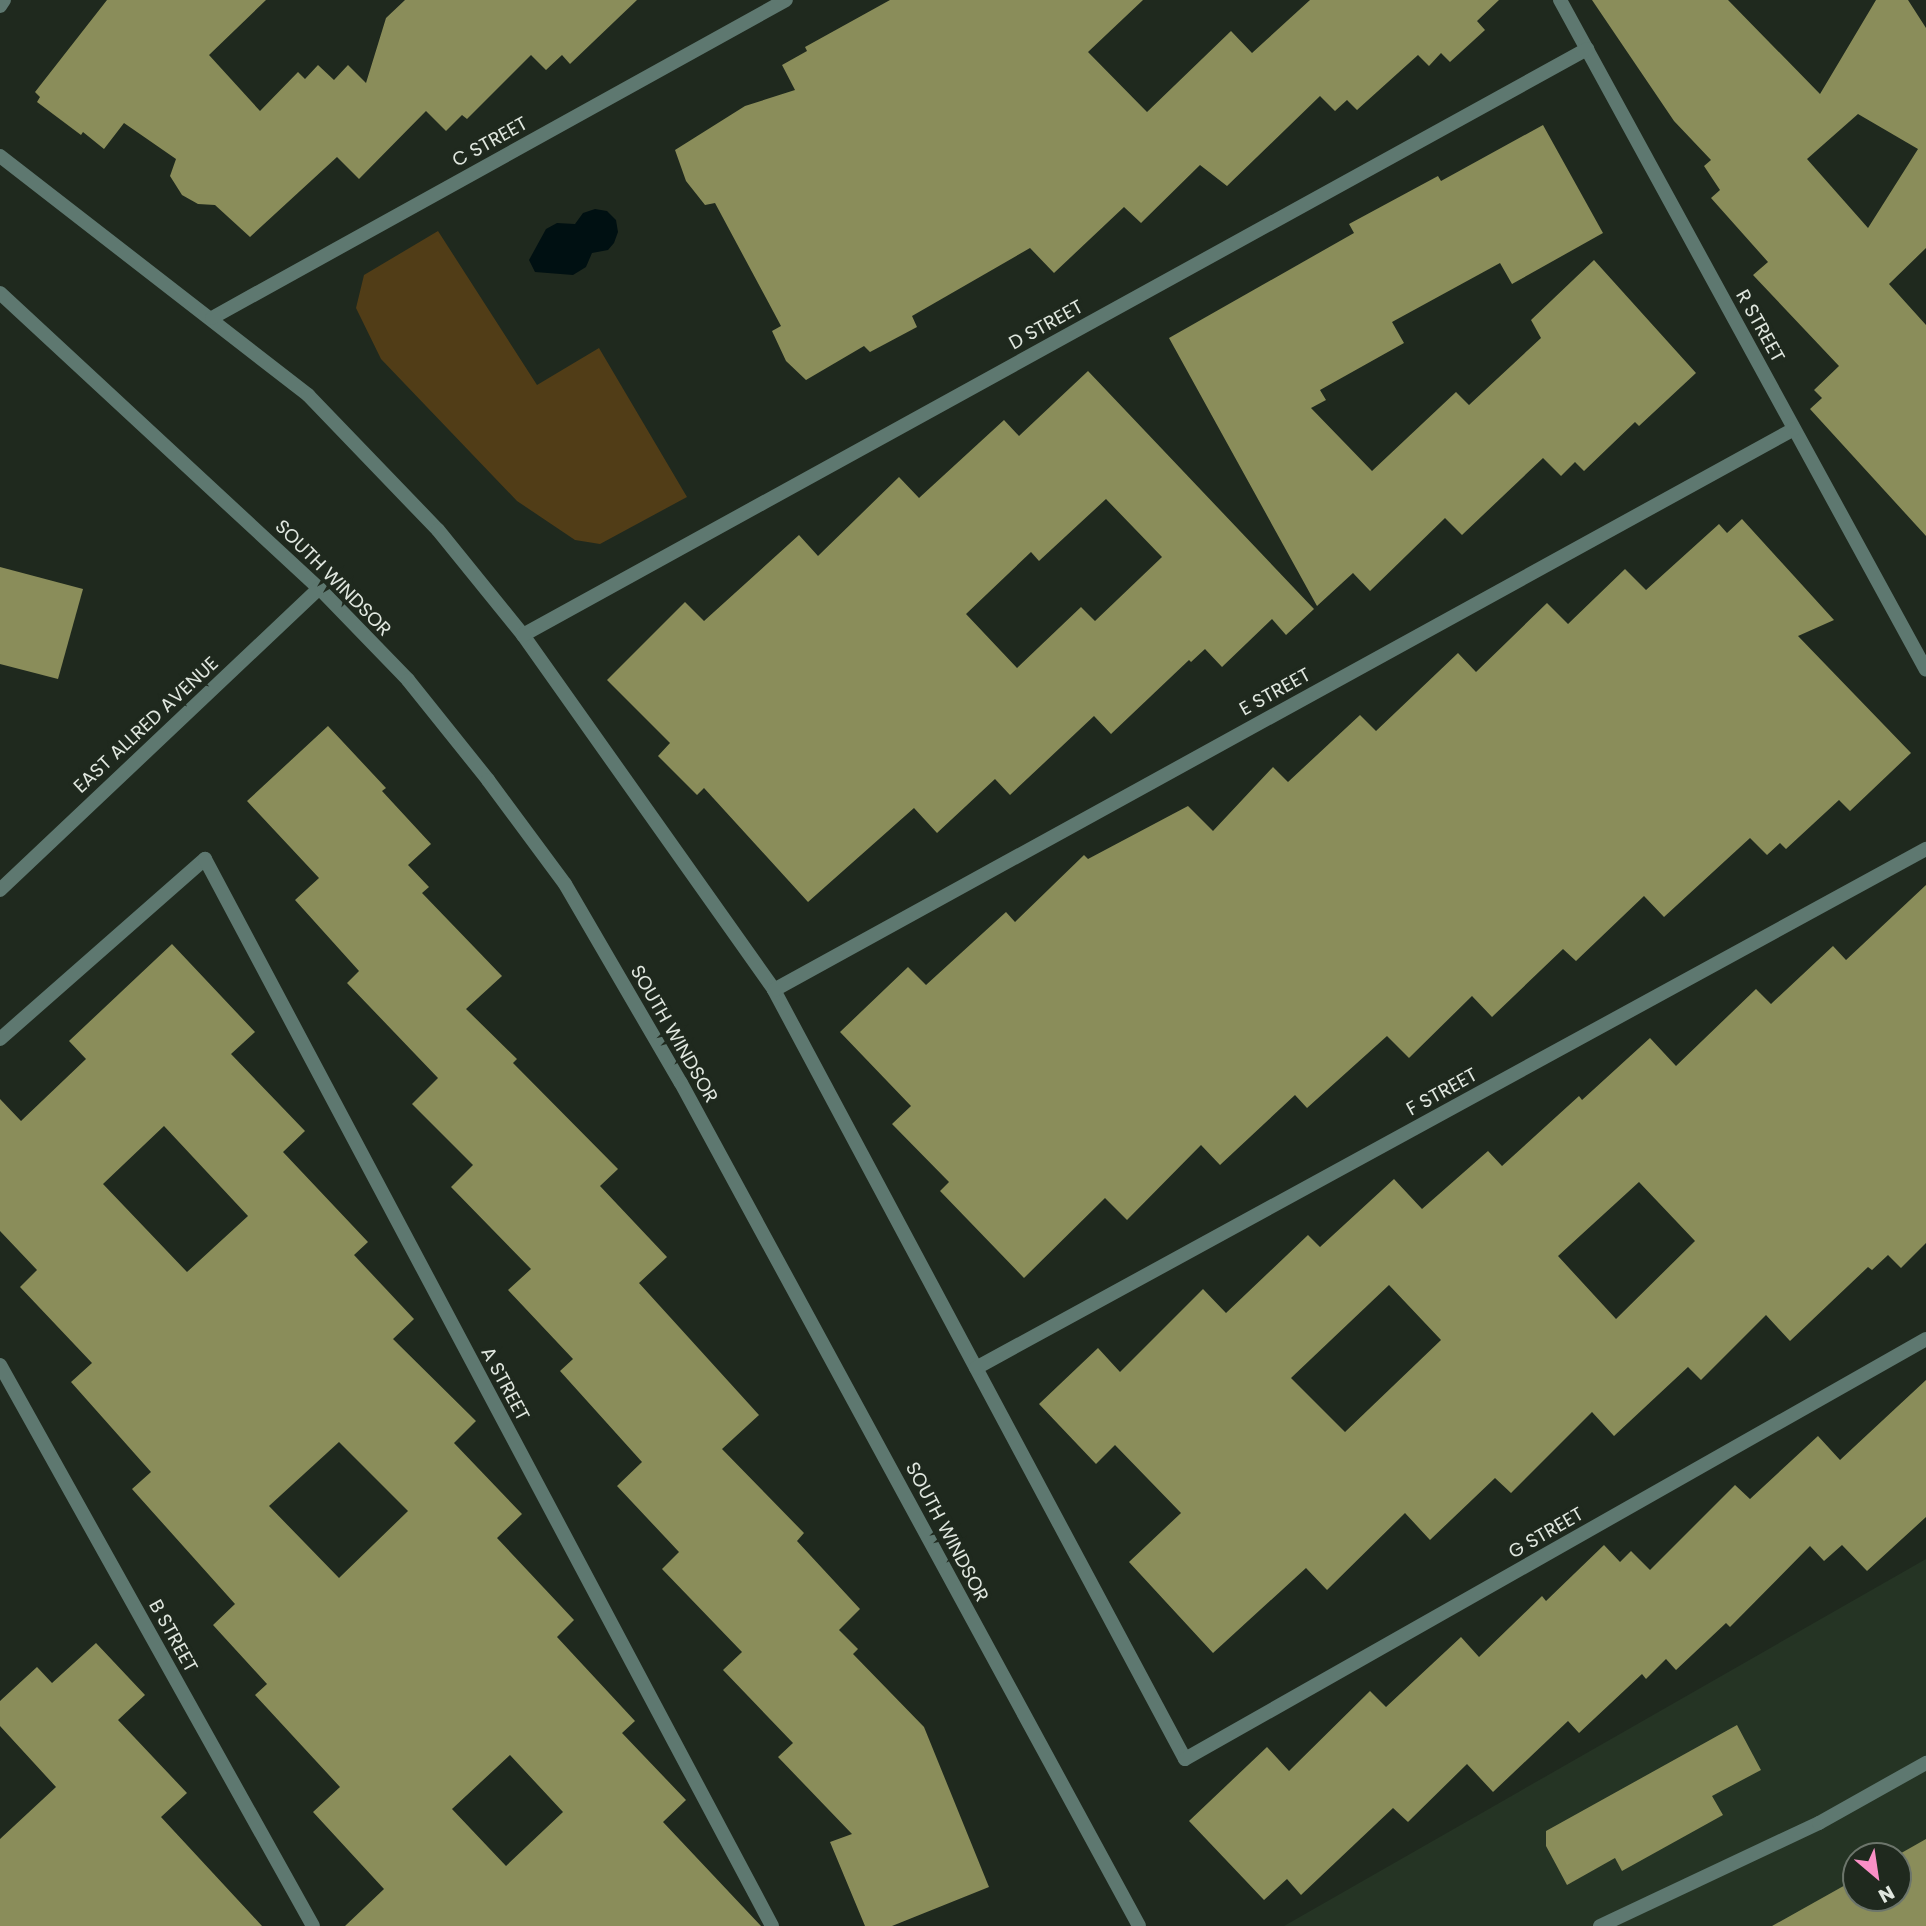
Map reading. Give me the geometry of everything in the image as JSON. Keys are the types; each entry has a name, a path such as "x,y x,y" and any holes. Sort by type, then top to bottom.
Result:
{"street":[{"path":"0,6 4,0"},
{"name":"C STREET","path":"212,318 786,0"},
{"name":"R STREET","path":"1560,0 1926,670"},
{"name":"D STREET","path":"523,635 1587,49"},
{"path":"0,156 308,395 439,530 523,635 774,990 976,1368"},
{"name":"SOUTH WINDSOR","path":"0,293 319,588 408,680 488,780 565,884 681,1083 1139,1926"},
{"name":"E STREET","path":"774,990 1794,429"},
{"name":"EAST ALLRED AVENUE","path":"0,890 319,588"},
{"name":"F STREET","path":"976,1368 1926,849"},
{"name":"A STREET","path":"0,1039 205,859 772,1926"},
{"name":"G STREET","path":"976,1368 1185,1759 1926,1339"},
{"name":"B STREET","path":"0,1365 313,1926"},
{"path":"1601,1926 1819,1823 1926,1763"}],"shaded area":[{"path":"595,209 607,211 616,220 618,232 608,250 592,253 586,267 573,275 535,272 529,260 546,229 557,223 575,224 583,213"},
{"path":"438,231 537,385 599,348 687,497 600,544 575,540 517,501 381,359 356,308 364,275"},
{"path":"1926,1559 1926,1926 1284,1926"}],"building":[{"path":"107,0 266,0 209,55 260,111 298,72 305,79 318,65 334,80 348,65 366,83 386,18 405,0 637,0 570,64 562,55 546,70 531,55 467,119 462,115 446,131 426,111 359,179 337,157 250,237 215,205 198,204 182,195 170,176 176,159 124,123 104,149 37,102 40,97 35,92"},
{"path":"890,0 1143,0 1088,52 1147,112 1231,31 1252,53 1310,0 1499,0 1477,21 1485,30 1450,62 1441,53 1429,66 1418,55 1357,110 1347,100 1335,111 1320,96 1227,186 1200,165 1141,223 1124,207 1054,273 1030,248 912,316 917,327 870,352 864,346 806,380 786,361 772,331 781,326 715,203 705,205 686,181 675,150 745,106 795,90 782,65 807,51 805,47"},
{"path":"1592,0 1728,0 1820,94 1876,0 1908,0 1926,28 1926,248 1889,284 1926,325 1926,536 1810,409 1822,398 1814,390 1839,366 1753,275 1768,262 1711,198 1720,190 1704,166 1711,160 1674,121","holes":["1858,114 1918,149 1868,228 1807,159"]},
{"path":"1543,125 1603,233 1512,284 1500,263 1392,322 1404,343 1320,390 1326,400 1311,408 1372,471 1456,392 1469,405 1541,338 1531,320 1594,260 1696,373 1639,426 1635,422 1584,471 1575,462 1561,476 1543,458 1462,535 1445,518 1370,591 1353,573 1317,606 1169,338 1354,233 1349,224 1438,176 1441,181"},
{"path":"1088,371 1314,609 1286,635 1272,619 1222,667 1205,649 1191,662 1189,660 1111,734 1094,716 1010,795 995,779 937,833 914,808 808,902 704,788 697,795 658,756 670,743 607,680 685,602 704,621 799,535 818,556 899,477 919,498 1004,420 1019,436","holes":["1106,499 1162,557 1095,621 1081,607 1017,668 966,614 1031,552 1039,561"]},
{"path":"1742,519 1834,620 1798,636 1911,753 1850,811 1839,800 1786,849 1780,843 1767,855 1750,838 1664,917 1644,896 1576,961 1563,949 1492,1017 1472,996 1409,1058 1387,1036 1307,1108 1295,1095 1220,1165 1201,1145 1127,1220 1105,1198 1024,1278 940,1191 949,1182 892,1124 911,1106 840,1032 908,967 926,985 1006,912 1015,922 1084,855 1088,859 1188,806 1213,831 1273,767 1288,782 1360,715 1376,731 1458,653 1476,672 1547,603 1568,624 1625,569 1646,590 1719,524 1727,533"},
{"path":"0,567 83,589 58,679 0,664"},
{"path":"328,726 386,788 382,791 431,844 408,865 429,887 422,893 502,976 466,1009 517,1059 513,1063 618,1169 600,1186 667,1257 639,1283 759,1415 722,1449 804,1533 797,1541 860,1609 839,1630 858,1649 853,1654 924,1727 989,1887 892,1926 865,1926 830,1842 852,1834 778,1757 793,1743 723,1670 742,1652 662,1569 679,1552 617,1486 642,1462 560,1371 573,1359 508,1290 531,1269 451,1187 473,1165 412,1104 438,1078 347,983 359,971 295,900 319,878 247,801"},
{"path":"1926,885 1926,1243 1901,1268 1888,1255 1872,1270 1868,1267 1790,1341 1766,1315 1701,1380 1688,1367 1614,1436 1592,1412 1511,1493 1495,1478 1430,1540 1405,1513 1327,1590 1306,1568 1213,1653 1129,1562 1181,1513 1115,1445 1096,1464 1039,1404 1098,1348 1120,1372 1203,1289 1226,1313 1308,1235 1320,1247 1394,1179 1422,1209 1488,1151 1502,1166 1579,1096 1582,1100 1650,1038 1676,1066 1756,989 1771,1004 1833,946 1846,960","holes":["1639,1182 1695,1241 1616,1319 1558,1256","1389,1285 1441,1340 1345,1432 1291,1378"]},
{"path":"172,944 255,1032 231,1054 305,1131 283,1152 368,1242 354,1255 414,1319 393,1339 476,1421 454,1443 522,1514 497,1538 574,1620 557,1637 635,1721 622,1733 686,1800 663,1822 761,1926 345,1926 384,1889 313,1812 340,1787 255,1695 267,1684 213,1625 235,1604 132,1489 151,1472 71,1382 92,1363 20,1287 37,1270 0,1231 0,1099 21,1121 86,1059 69,1041","holes":["164,1126 248,1216 187,1272 103,1184","339,1442 408,1511 339,1578 269,1506","510,1755 563,1812 506,1866 452,1809"]},
{"path":"1926,1380 1926,1517 1867,1571 1842,1545 1824,1561 1810,1546 1730,1627 1726,1623 1676,1670 1666,1659 1646,1679 1642,1674 1579,1733 1568,1721 1493,1792 1467,1764 1408,1822 1393,1808 1301,1895 1287,1879 1264,1900 1189,1821 1267,1747 1289,1771 1370,1691 1386,1707 1461,1637 1479,1657 1542,1596 1546,1601 1604,1545 1620,1562 1631,1551 1650,1570 1735,1485 1750,1499 1818,1436 1840,1460"},
{"path":"96,1643 145,1695 118,1720 187,1793 161,1817 262,1926 0,1926 0,1839 56,1787 0,1726 0,1701 37,1667 52,1683"},
{"path":"1737,1725 1761,1770 1712,1796 1723,1815 1622,1871 1615,1858 1567,1885 1546,1846 1546,1831"},
{"path":"1926,1839 1926,1926 1772,1926 1842,1887 1842,1912 1912,1912 1912,1847"}]}
